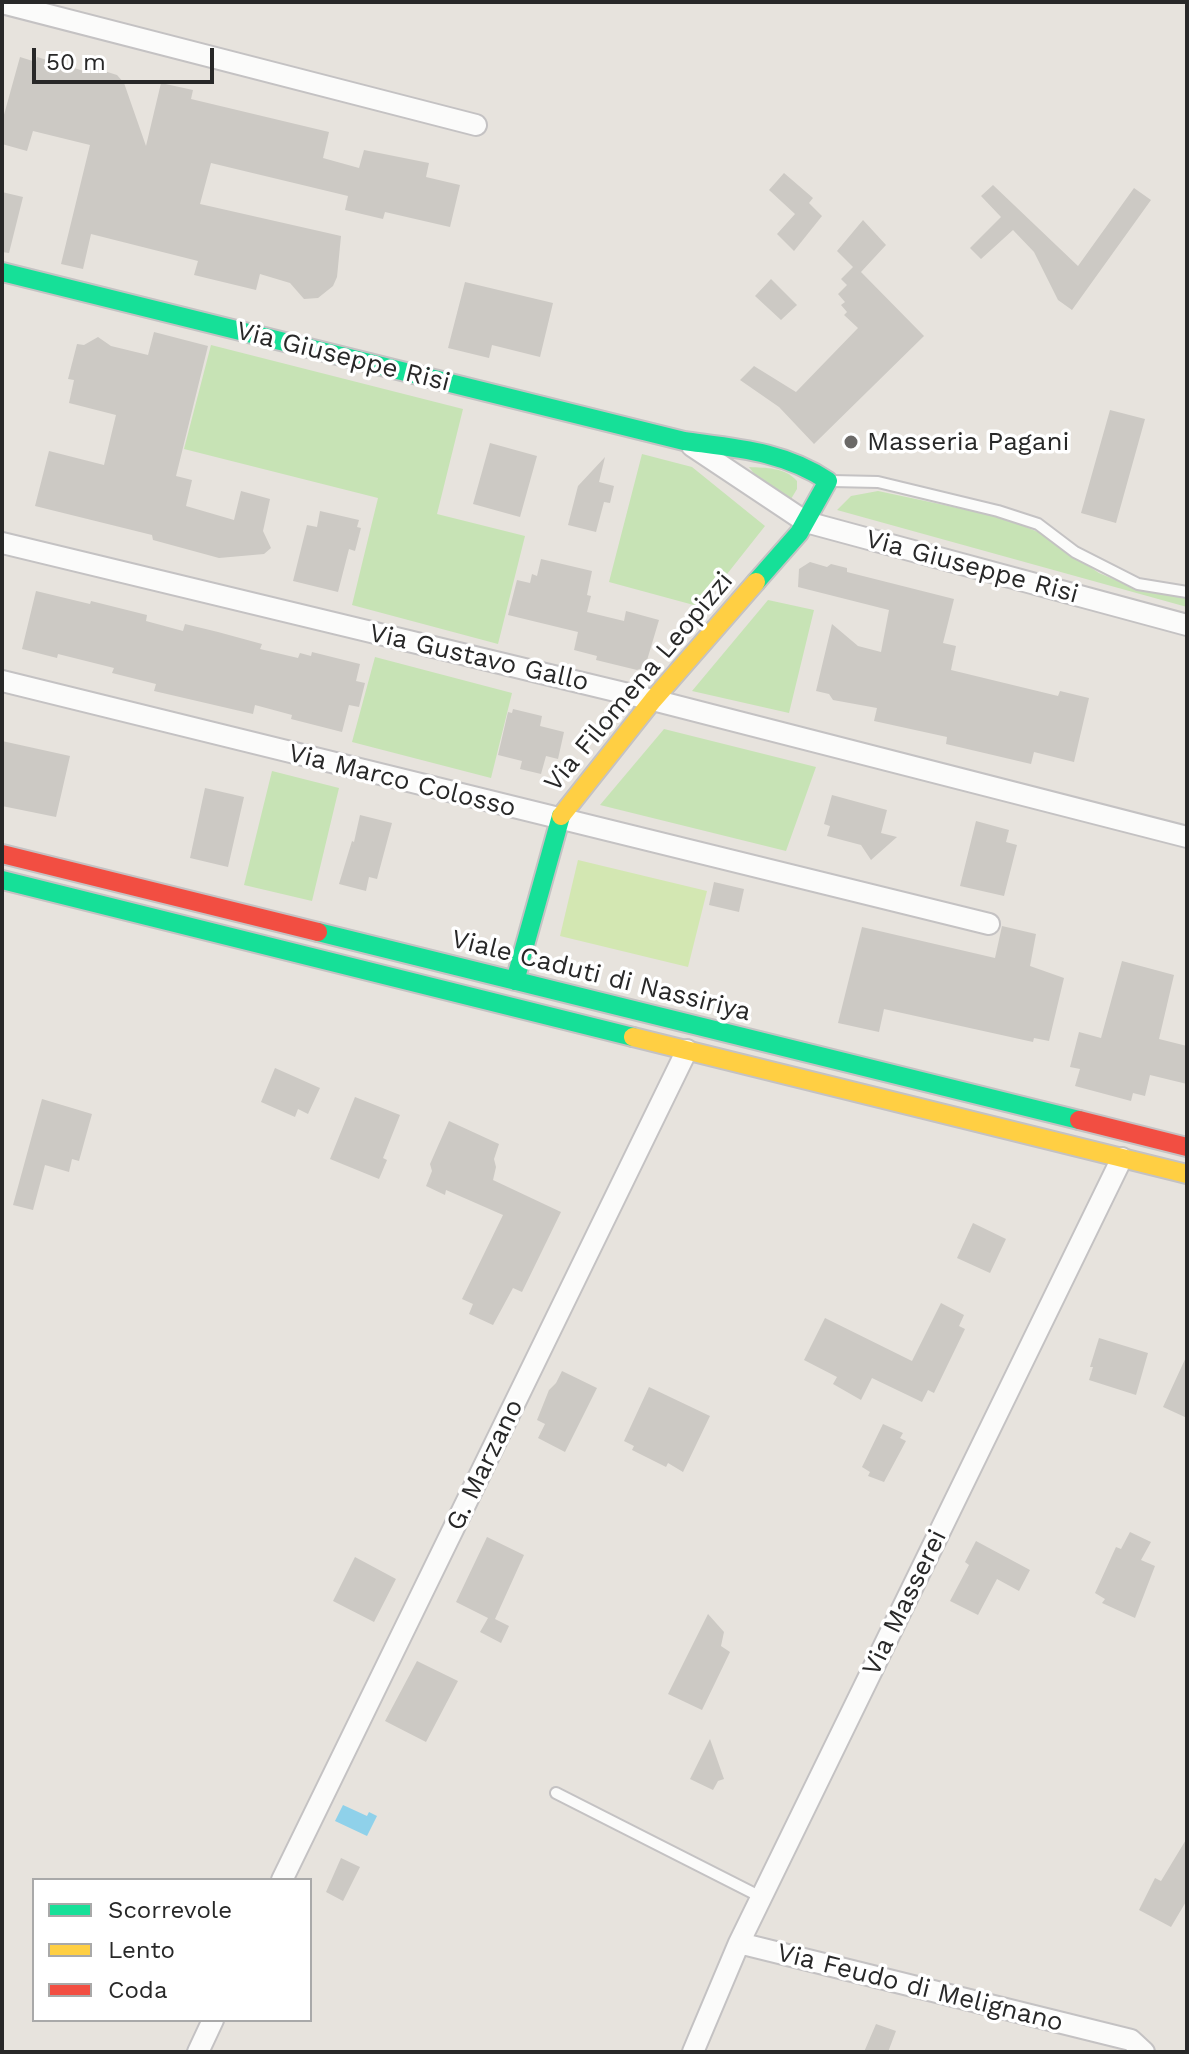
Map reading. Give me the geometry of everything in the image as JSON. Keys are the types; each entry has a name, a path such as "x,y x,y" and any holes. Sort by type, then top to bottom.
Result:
{"main road":[{"name":"Via Giuseppe Risi","path":"2,272 684,441 785,456 812,468 828,481"},
{"name":"Via Filomena Leopizzi","path":"515,981 558,819 653,700 806,522 828,481"},
{"name":"Viale Caduti di Nassiriya","path":"2,854 1187,1147"},
{"name":"Viale Caduti di Nassiriya","path":"2,880 1187,1174"}],"street":[{"path":"2,3 476,125"},
{"name":"Via Giuseppe Risi","path":"684,441 806,522 1187,625"},
{"name":"Via Gustavo Gallo","path":"2,543 653,700 1187,837"},
{"name":"Via Marco Colosso","path":"2,681 989,924"},
{"name":"G. Marzano","path":"283,1878 687,1050"},
{"name":"Via Masserei","path":"693,2052 761,1897 1122,1158"},
{"name":"Via Feudo di Melignano","path":"739,1943 1131,2040 1144,2052"},
{"path":"198,2052 212,2022"}],"lane":[{"name":"Via Giuseppe Risi","path":"828,481 878,482 998,511 1038,524 1075,552 1138,584 1187,592"},
{"path":"556,1793 761,1897"}],"green space":[{"path":"211,345 463,409 437,514 525,536 498,644 352,605 378,498 184,449"},
{"path":"642,454 692,467 765,526 701,607 609,582"},
{"path":"749,467 775,469 792,476 797,481 797,489 791,499 758,479"},
{"path":"878,491 1001,517 1038,532 1099,573 1130,586 1187,598 1187,607 837,510 851,496"},
{"path":"768,600 814,610 789,713 692,691"},
{"path":"375,657 512,693 491,778 352,742"},
{"path":"664,729 816,767 786,851 600,805"},
{"path":"272,771 339,788 312,901 244,885"},
{"path":"578,860 707,891 688,967 560,936"}],"water":[{"path":"343,1805 367,1816 369,1812 377,1816 367,1836 335,1821"}],"building":[{"path":"20,57 36,62 37,57 84,71 85,65 117,75 124,83 146,146 161,83 193,90 191,99 329,132 323,158 359,168 364,150 429,163 426,177 460,185 450,227 385,212 383,219 345,210 348,196 211,163 200,204 341,236 337,277 333,286 318,298 304,299 290,283 260,274 256,290 194,275 198,261 91,234 83,269 61,264 90,145 33,131 27,151 2,144 2,122"},
{"path":"784,173 813,198 809,203 822,216 794,251 777,234 795,214 769,190"},
{"path":"993,185 1078,266 1134,188 1151,200 1072,310 1058,300 1034,252 1013,230 981,259 970,248 1001,217 981,196"},
{"path":"2,192 23,197 9,253 2,252"},
{"path":"863,220 886,245 861,272 924,336 814,444 779,407 740,380 754,366 796,392 858,328 844,315 847,312 841,305 845,302 838,294 847,285 841,279 853,267 837,251"},
{"path":"771,279 797,305 781,320 755,296"},
{"path":"465,282 553,303 540,357 492,345 489,358 448,348"},
{"path":"154,332 208,346 176,476 192,480 186,506 234,520 241,491 270,499 263,531 271,548 264,554 219,558 153,540 152,535 35,506 49,451 104,465 116,415 69,403 74,380 68,379 77,344 84,345 98,337 111,346 148,355"},
{"path":"1110,410 1145,419 1116,523 1081,513"},
{"path":"490,443 537,456 520,517 473,504"},
{"path":"605,457 599,482 614,486 610,503 604,502 596,532 568,525 578,486"},
{"path":"320,511 359,520 357,527 361,528 355,551 349,549 338,592 293,581 307,525 317,527"},
{"path":"541,559 592,571 587,612 624,621 626,611 659,620 645,667 637,670 596,660 597,656 574,650 578,632 508,615 517,580 530,583 532,574 537,576"},
{"path":"810,562 847,568 847,572 954,599 943,643 956,646 951,670 1058,696 1060,691 1089,698 1074,762 1034,752 1031,764 946,744 947,737 874,721 877,708 833,700 829,694 816,691 832,624 858,646 881,652 889,610 798,587 799,569"},
{"path":"36,591 147,615 146,621 183,631 185,624 218,632 262,644 260,649 298,658 300,653 311,656 312,652 360,664 356,681 365,683 359,707 349,705 342,732 291,719 292,715 255,705 253,714 154,691 156,684 112,673 114,668 22,649"},
{"path":"513,709 542,716 540,726 564,732 558,759 546,756 541,774 520,769 522,761 498,755 508,712 512,713"},
{"path":"2,741 70,756 56,817 2,806"},
{"path":"205,788 244,797 228,867 190,858"},
{"path":"832,795 887,810 881,833 897,837 871,860 861,845 827,836 830,826 824,824"},
{"path":"360,815 392,823 377,879 369,877 366,891 339,884"},
{"path":"976,821 1009,830 1006,842 1017,845 1004,896 960,886"},
{"path":"714,882 744,889 739,912 709,905"},
{"path":"1002,926 1036,934 1030,966 1064,978 1049,1041 1034,1038 1033,1042 884,1009 879,1032 838,1023 862,927 995,958"},
{"path":"1122,961 1174,975 1159,1039 1187,1046 1187,1084 1150,1075 1145,1096 1133,1093 1131,1101 1075,1086 1080,1069 1070,1067 1079,1032 1101,1038"},
{"path":"275,1068 320,1088 308,1114 298,1109 295,1117 261,1102"},
{"path":"355,1097 400,1115 383,1158 387,1160 379,1179 330,1159"},
{"path":"42,1099 92,1114 79,1161 72,1159 69,1172 45,1165 33,1210 13,1205"},
{"path":"449,1121 499,1144 494,1159 493,1180 561,1212 522,1292 513,1288 493,1325 469,1314 473,1304 462,1299 503,1215 446,1190 445,1195 426,1186 432,1171 430,1164"},
{"path":"973,1223 1006,1239 990,1273 957,1258"},
{"path":"941,1303 964,1315 959,1326 965,1329 934,1393 928,1390 922,1402 872,1378 861,1400 833,1384 837,1377 804,1360 825,1318 912,1361"},
{"path":"1099,1338 1148,1353 1136,1395 1089,1380"},
{"path":"1187,1355 1187,1418 1163,1407"},
{"path":"562,1371 597,1388 565,1452 538,1438 545,1424 537,1420 549,1390"},
{"path":"649,1387 710,1416 683,1472 632,1450 634,1446 624,1441"},
{"path":"883,1424 903,1433 900,1438 906,1441 884,1482 868,1476 870,1472 862,1467"},
{"path":"1130,1532 1151,1542 1141,1560 1155,1566 1135,1618 1102,1603 1105,1599 1095,1593 1116,1547 1121,1549"},
{"path":"487,1537 524,1555 495,1619 509,1626 501,1643 480,1632 488,1618 456,1602"},
{"path":"976,1541 1030,1570 1019,1591 997,1579 978,1615 950,1601 969,1565 965,1562"},
{"path":"355,1557 396,1579 374,1622 333,1601"},
{"path":"708,1614 724,1632 721,1646 730,1652 702,1710 668,1694"},
{"path":"417,1661 458,1681 426,1742 385,1721"},
{"path":"710,1739 724,1779 718,1781 713,1790 690,1779"},
{"path":"1187,1838 1187,1900 1171,1927 1139,1910 1155,1878 1161,1881"},
{"path":"341,1858 360,1867 343,1901 326,1892"},
{"path":"876,2024 896,2031 888,2052 864,2052"}],"traffic: fast":[{"path":"2,272 684,441 759,452 794,463 828,481 799,533 756,582"},
{"path":"515,981 561,816"},
{"path":"2,880 633,1037"},
{"path":"318,932 1079,1120"}],"traffic: slow":[{"path":"561,816 653,700 756,582"},
{"path":"633,1037 1187,1174"}],"traffic: jam":[{"path":"2,854 318,932"},
{"path":"1079,1120 1187,1147"}],"place":[{"name":"Masseria Pagani","path":"851,442"}]}
